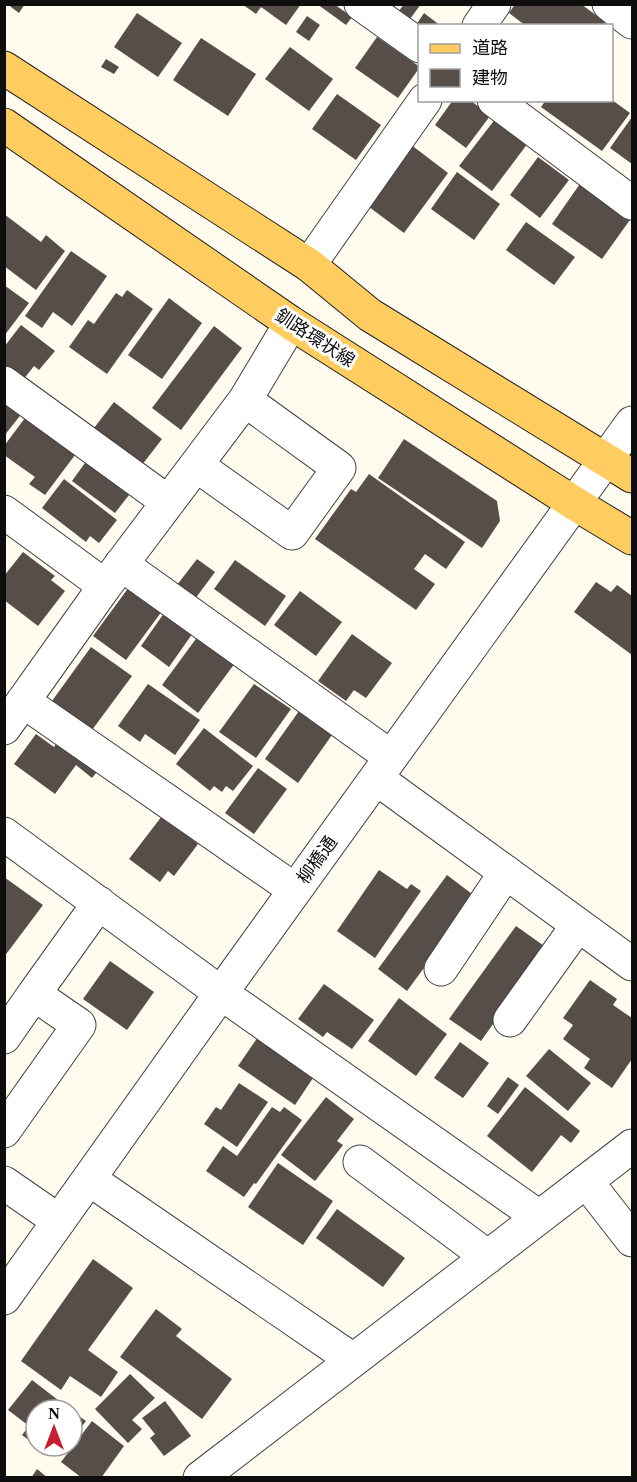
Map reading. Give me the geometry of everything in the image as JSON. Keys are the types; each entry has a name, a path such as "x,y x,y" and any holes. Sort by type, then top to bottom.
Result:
{"main road":[{"path":"4,68 309,265 370,315 619,467"},
{"name":"釧路環状線","path":"4,125 291,323 633,538"}],"street":[{"path":"361,4 418,45"},
{"path":"480,24 494,4"},
{"path":"609,4 633,22"},
{"path":"309,265 424,102"},
{"path":"497,102 633,203"},
{"path":"4,728 113,575 245,400 291,323"},
{"path":"4,383 168,502"},
{"path":"196,465 292,533 339,468 245,400"},
{"name":"柳橋通","path":"4,1298 574,503 619,467 633,423"},
{"path":"4,512 113,575 384,768 506,872 633,964"},
{"path":"23,701 295,890"},
{"path":"4,834 221,993 539,1217"},
{"path":"441,969 506,872"},
{"path":"4,1036 99,903"},
{"path":"510,1020 578,925"},
{"path":"4,1131 79,1025 34,994"},
{"path":"200,1478 633,1146"},
{"path":"360,1162 488,1257"},
{"path":"89,1179 352,1360"},
{"path":"586,1181 633,1240"},
{"path":"4,1183 59,1221"}],"building":[{"path":"7,4 25,4 19,13"},
{"path":"242,4 301,4 286,25 261,7 256,14"},
{"path":"317,4 334,4 352,17 346,25"},
{"path":"404,4 421,4 410,19 399,11"},
{"path":"515,4 581,4 605,22 604,24 523,24 509,13"},
{"path":"137,13 182,43 158,77 114,47"},
{"path":"424,13 438,24 418,24 416,25"},
{"path":"307,16 320,25 309,41 296,32"},
{"path":"377,37 418,66 418,70 398,98 355,68"},
{"path":"201,38 256,74 228,116 173,80"},
{"path":"290,47 333,79 309,111 265,79"},
{"path":"106,59 119,67 114,74 101,67"},
{"path":"337,94 381,125 356,160 312,129"},
{"path":"613,101 630,113 602,151 541,107 545,102"},
{"path":"452,102 472,102 490,116 466,148 435,125"},
{"path":"632,117 632,164 610,148"},
{"path":"496,118 528,143 492,191 459,166"},
{"path":"410,144 448,173 404,233 365,204"},
{"path":"538,157 569,180 540,218 510,195"},
{"path":"457,172 500,204 474,240 431,209"},
{"path":"584,178 632,217 602,259 552,224"},
{"path":"4,214 41,242 46,235 65,251 36,290 4,266"},
{"path":"526,222 575,257 554,285 506,250"},
{"path":"71,251 107,276 72,326 53,312 42,328 25,316"},
{"path":"4,285 29,303 4,336"},
{"path":"127,290 153,309 107,374 69,347 88,320 94,324 116,293 122,297"},
{"path":"169,298 202,323 162,379 128,355"},
{"path":"21,325 55,351 39,370 34,366 23,380 4,367 4,347"},
{"path":"214,326 242,348 181,430 152,408"},
{"path":"4,398 23,412 4,436"},
{"path":"114,402 162,439 142,465 94,428"},
{"path":"28,414 78,451 45,495 29,484 35,477 4,455 4,446"},
{"path":"404,439 497,501 500,521 482,548 378,478"},
{"path":"90,456 127,483 122,490 129,495 115,513 72,481"},
{"path":"369,474 465,542 446,569 425,554 414,569 435,584 416,610 315,539 351,489 356,492"},
{"path":"64,479 117,520 99,543 90,536 86,542 42,508"},
{"path":"23,552 55,576 51,580 65,591 38,626 4,600 4,576"},
{"path":"197,559 215,572 195,599 177,585"},
{"path":"235,560 286,596 265,626 214,589"},
{"path":"596,582 611,592 617,585 632,596 632,655 574,612"},
{"path":"132,583 165,607 126,660 93,636"},
{"path":"300,591 342,622 316,656 274,625"},
{"path":"167,609 195,630 169,667 141,646"},
{"path":"201,632 238,659 198,713 162,685"},
{"path":"352,634 392,663 366,698 354,690 346,701 318,681"},
{"path":"91,647 132,676 92,730 52,701"},
{"path":"148,684 200,720 175,755 145,734 140,742 118,726"},
{"path":"254,684 291,709 256,758 219,732"},
{"path":"299,711 332,735 298,783 265,759"},
{"path":"204,728 253,766 233,791 226,786 222,792 214,786 210,791 176,764"},
{"path":"36,734 54,747 60,738 101,767 92,778 76,765 55,794 14,764"},
{"path":"258,768 287,789 254,834 225,813"},
{"path":"162,816 198,844 174,876 168,871 160,882 129,859"},
{"path":"379,870 407,889 411,884 421,891 375,958 337,931"},
{"path":"447,875 476,897 407,991 378,969"},
{"path":"4,877 43,905 4,957"},
{"path":"516,926 547,948 481,1041 449,1019"},
{"path":"110,961 154,992 127,1030 83,999"},
{"path":"590,980 617,999 613,1005 632,1018 632,1059 612,1088 584,1068 590,1059 563,1039 573,1025 563,1018"},
{"path":"324,984 374,1020 352,1049 327,1032 323,1037 298,1019"},
{"path":"399,998 447,1034 416,1076 368,1041"},
{"path":"260,1034 317,1072 295,1105 238,1066"},
{"path":"460,1042 489,1063 463,1098 434,1078"},
{"path":"549,1049 591,1083 568,1111 526,1076"},
{"path":"508,1077 519,1085 498,1114 487,1106"},
{"path":"239,1083 268,1102 237,1147 204,1124 216,1107 221,1110"},
{"path":"525,1087 580,1131 571,1143 561,1135 532,1172 487,1136"},
{"path":"326,1097 354,1119 337,1141 343,1145 315,1181 281,1155"},
{"path":"272,1107 280,1112 284,1107 302,1120 244,1197 206,1171 223,1146 237,1156"},
{"path":"278,1163 333,1201 303,1245 248,1207"},
{"path":"337,1209 405,1258 383,1287 316,1238"},
{"path":"93,1259 133,1288 88,1350 118,1372 101,1397 70,1376 61,1390 21,1361"},
{"path":"156,1309 182,1329 176,1336 232,1379 202,1419 120,1357"},
{"path":"130,1374 155,1398 132,1420 142,1429 128,1443 95,1409"},
{"path":"32,1380 55,1398 24,1398 24,1422 8,1410"},
{"path":"165,1401 191,1436 164,1456 150,1438 155,1434 142,1418"},
{"path":"92,1421 124,1446 101,1478 82,1478 61,1462 64,1458 84,1458 84,1432"},
{"path":"37,1469 48,1478 31,1478"}]}
